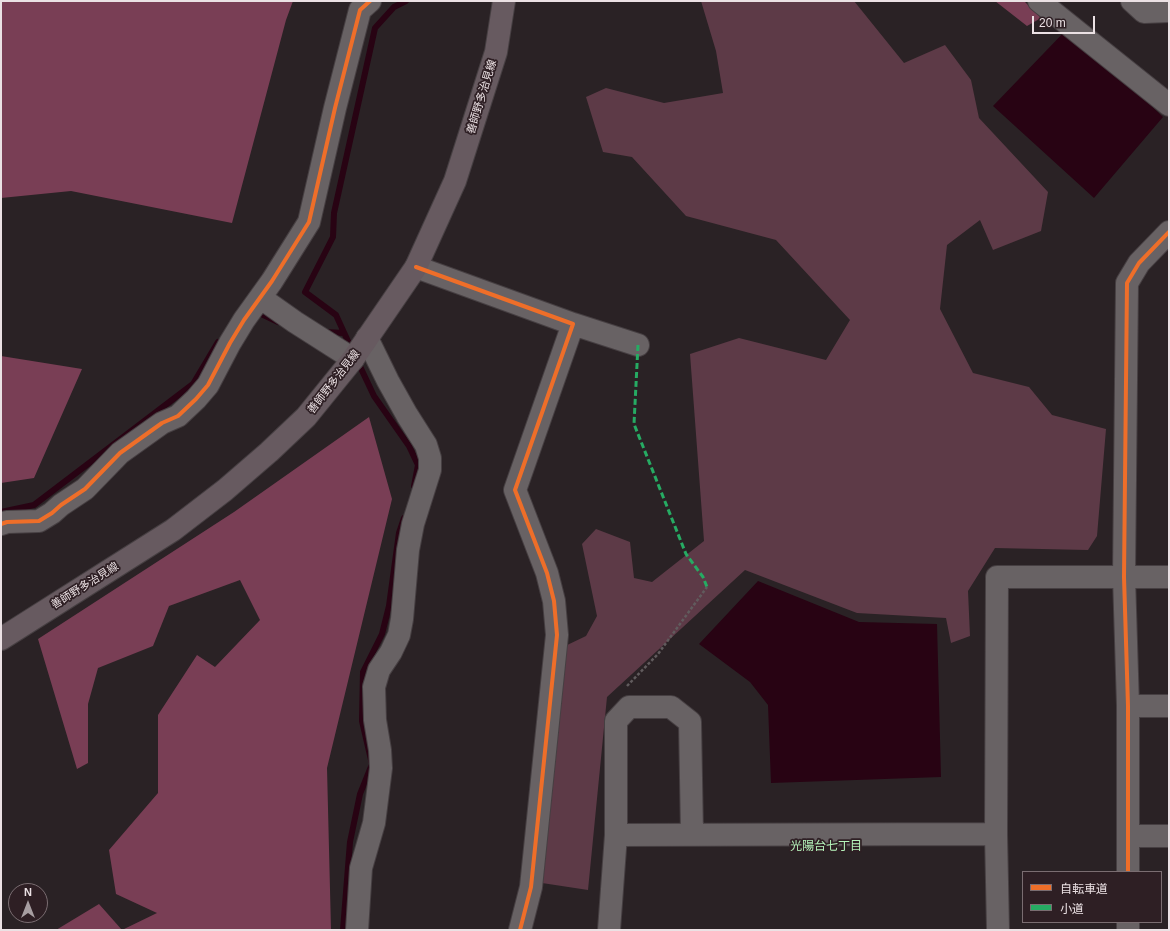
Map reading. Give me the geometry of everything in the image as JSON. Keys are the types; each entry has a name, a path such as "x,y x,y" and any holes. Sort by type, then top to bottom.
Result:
{"main road":[{"name":"善師野多治見線","path":"1,639 173,530 225,490 269,452 306,417 360,349 416,267 455,181 496,52 504,1"}],"street":[{"path":"1,524 8,522 39,521 52,513 85,489 120,453 162,423 178,416 208,385 244,320 261,298 309,222 334,108 360,10 370,1"},
{"path":"1039,1 1169,105"},
{"path":"1132,1 1144,12 1169,11"},
{"path":"1128,871 1128,706 1124,577 1127,283 1139,263 1169,232"},
{"path":"416,267 638,346"},
{"path":"261,298 332,346 360,349 392,388 426,445 430,458 430,470 413,524 408,550 402,619 399,634 391,652 379,670 374,687 374,720 380,750 381,768 374,823 361,868 357,930"},
{"path":"520,930 531,887 557,635 554,601 548,573 515,490 573,324"},
{"path":"998,930 996,834 997,577 1169,577"},
{"path":"1128,706 1169,706"},
{"path":"610,930 616,835 616,721 629,708 671,707 690,722 692,834"},
{"path":"616,835 996,834"},
{"path":"1128,836 1169,836"}],"path":[{"path":"629,708 616,696 658,654 707,587"}],"shaded area":[{"path":"1,1 293,1 286,20 232,223 71,191 1,198"},
{"path":"701,1 854,1 904,63 945,45 971,80 979,118 1048,192 1041,231 993,250 980,220 947,245 940,309 973,373 1029,387 1052,415 1106,429 1097,536 1088,550 995,548 968,591 970,636 951,643 946,618 857,613 745,570 607,697 588,890 542,883 563,647 586,636 597,616 582,544 596,529 630,542 634,578 652,582 704,541 690,354 739,338 826,360 850,320 776,240 686,216 632,157 603,152 586,97 606,88 664,103 723,93 716,51"},
{"path":"995,1 1024,1 1041,18 1027,26"},
{"path":"1069,27 1163,117 1094,198 993,106"},
{"path":"1,356 82,369 34,478 1,483"},
{"path":"369,417 392,499 327,768 331,930 122,930 157,913 116,894 109,850 158,793 158,715 197,655 215,667 260,620 240,580 169,606 153,646 98,668 88,704 88,763 77,769 38,639 234,512"},
{"path":"758,581 859,622 937,624 941,777 771,783 768,705 750,682 699,644"},
{"path":"99,904 122,930 56,930"}],"waterway":[{"path":"352,350 336,315 305,292 333,237 334,213 375,28 394,7 406,1"},
{"path":"255,311 278,322"},
{"path":"325,332 344,333"},
{"path":"1,512 34,505 193,384 218,342"},
{"path":"357,360 374,396 409,446 418,465 414,486"},
{"path":"343,930 350,842 360,794 372,764 362,721 363,672 382,634 389,606 399,533 404,518"}],"marked path":[{"path":"638,345 634,424 686,554 703,577 707,587"}],"cycle path":[{"path":"1,524 7,522 39,521 52,513 85,489 120,453 162,423 178,416 208,385 244,320 272,281 309,222 335,108 360,10 370,1"},
{"path":"1128,871 1128,706 1124,577 1127,283 1139,263 1169,232"},
{"path":"416,267 573,324 515,490 547,573 554,601 557,635 531,887 520,930"}],"district":[{"name":"光陽台七丁目","path":"826,847"}]}
